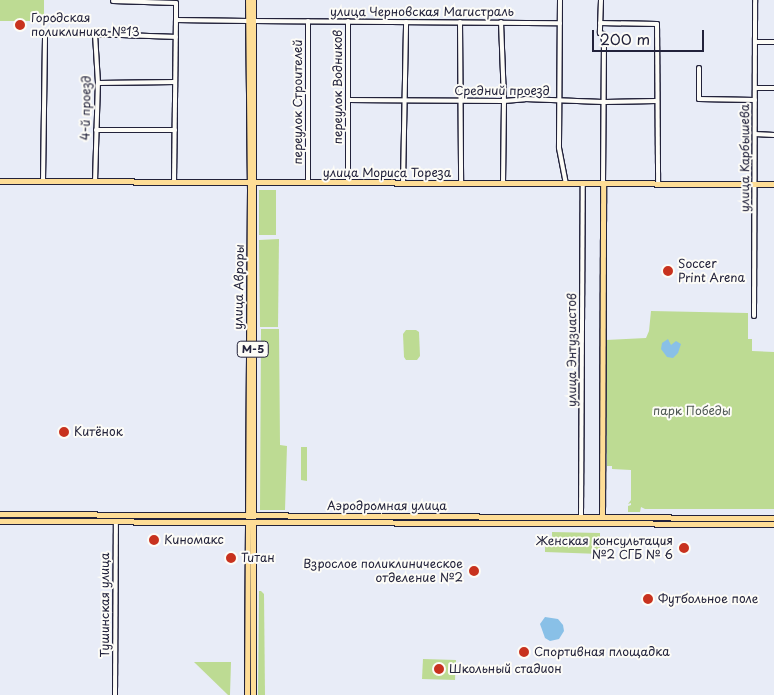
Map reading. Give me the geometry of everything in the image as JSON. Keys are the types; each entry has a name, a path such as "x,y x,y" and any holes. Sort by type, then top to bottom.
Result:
{"main road":[{"name":"улица Авроры","path":"248,0 251,21"},
{"name":"улица Авроры","path":"247,695 250,523 251,21 253,0"},
{"name":"улица Мориса Тореза","path":"0,181 774,184"},
{"path":"602,517 603,183"},
{"name":"Аэродромная улица","path":"0,514 774,518"},
{"name":"Аэродромная улица","path":"0,521 774,524"},
{"name":"улица Авроры","path":"250,523 253,695"}],"street":[{"path":"560,0 560,155 566,183"},
{"path":"601,0 600,33 603,34 604,41 603,183"},
{"name":"улица Карбышева","path":"754,316 755,0"},
{"path":"113,1 176,3 174,182"},
{"name":"улица Черновская Магистраль","path":"176,20 560,23"},
{"name":"переулок Строителей","path":"308,21 308,182"},
{"name":"переулок Водников","path":"348,21 348,182"},
{"path":"403,183 406,22"},
{"path":"460,22 461,183"},
{"path":"501,22 504,101 502,183"},
{"path":"600,23 657,24 658,184"},
{"path":"43,181 45,34"},
{"name":"4-й проезд","path":"96,182 98,83 96,34 176,37"},
{"path":"755,42 774,42"},
{"path":"699,68 699,99 755,100"},
{"path":"98,83 175,82"},
{"path":"755,88 774,88"},
{"name":"Средний проезд","path":"348,100 504,101 525,99 604,102 656,101"},
{"path":"96,130 175,130"},
{"path":"755,134 774,135"},
{"name":"улица Энтузиастов","path":"582,516 583,183"},
{"name":"Тушинская улица","path":"115,695 116,514"}],"green space":[{"path":"0,0 44,0 44,21 0,21"},
{"path":"259,190 276,190 276,235 259,235"},
{"path":"279,239 278,327 260,327 259,240"},
{"name":"парк Победы","path":"651,311 748,313 748,339 752,339 752,351 774,352 774,509 645,509 641,507 640,512 628,512 628,506 631,505 631,503 628,504 631,500 631,470 612,469 612,466 607,466 606,340 646,338 649,331"},
{"path":"261,329 279,329 280,445 287,446 285,510 260,510"},
{"path":"406,330 416,330 419,332 420,356 417,360 406,360 404,357 403,334"},
{"path":"301,447 307,447 307,481 301,480"},
{"path":"552,532 600,533 600,554 545,552 545,538 552,538"},
{"path":"259,591 264,594 265,695 258,695"},
{"name":"Школьный стадион","path":"423,659 456,660 455,680 422,679"},
{"path":"194,662 231,662 230,695 228,695"}],"water":[{"path":"668,339 671,345 676,341 681,344 678,353 673,358 667,357 661,349 662,343"},
{"path":"545,617 558,619 563,625 564,631 559,639 550,641 545,638 540,624"}],"tram line":[{"path":"0,518 774,521"}],"place":[{"name":"Городская поликлиника №13","path":"20,25"},
{"name":"Soccer Print Arena","path":"668,271"},
{"name":"Китёнок","path":"64,432"},
{"name":"Киномакс","path":"154,540"},
{"name":"Женская консультация №2 СГБ № 6","path":"684,548"},
{"name":"Титан","path":"231,558"},
{"name":"Взрослое поликлиническое отделение №2","path":"474,571"},
{"name":"Футбольное поле","path":"648,599"},
{"name":"Спортивная площадка","path":"524,652"},
{"name":"Школьный стадион","path":"439,669"}]}
